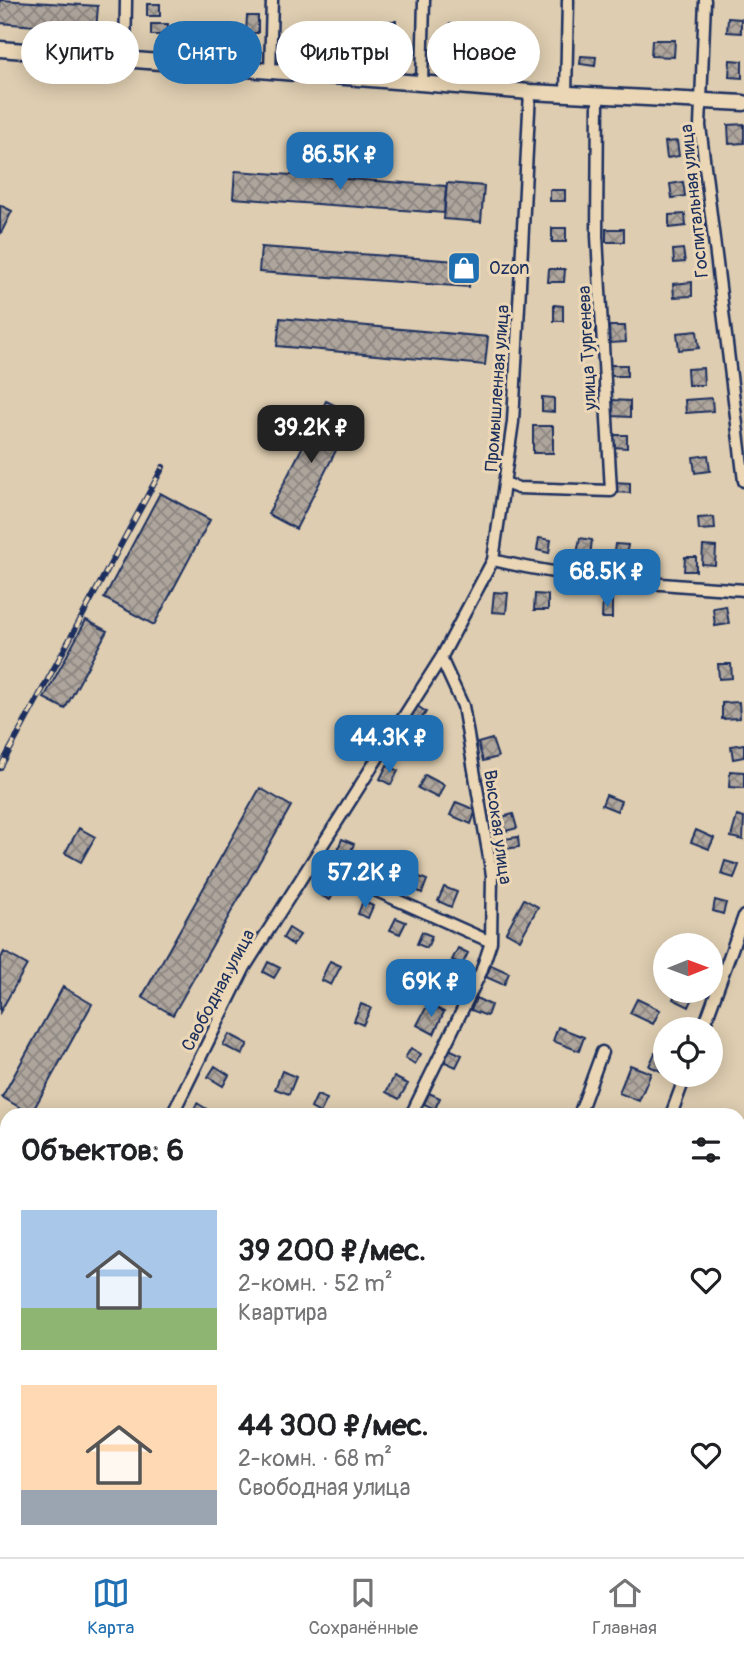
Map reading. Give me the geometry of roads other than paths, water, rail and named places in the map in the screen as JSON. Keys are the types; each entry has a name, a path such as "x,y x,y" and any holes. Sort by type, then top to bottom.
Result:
{"main road":[{"path":"0,49 21,51"},
{"path":"139,61 566,95 744,103"}],"street":[{"path":"126,0 126,21"},
{"path":"270,72 272,0"},
{"path":"422,84 424,0"},
{"path":"566,95 568,0"},
{"name":"Госпитальная улица","path":"705,0 700,127 744,481"},
{"name":"Промышленная улица","path":"493,560 513,422 530,92"},
{"name":"улица Тургенева","path":"505,483 518,488 611,491 597,236 598,97"},
{"path":"493,560 545,571 744,590"},
{"name":"Свободная улица","path":"175,1108 245,967 441,658 493,560"},
{"name":"Высокая улица","path":"414,1108 481,972 491,942 492,875 468,732 463,706 441,658"},
{"path":"318,854 334,872 491,942"},
{"path":"707,1017 744,916"},
{"path":"582,1108 602,1052"},
{"path":"674,1108 681,1087"}],"railway":[{"path":"0,768 163,467"}],"place":[{"name":"Ozon","path":"464,268"}]}
